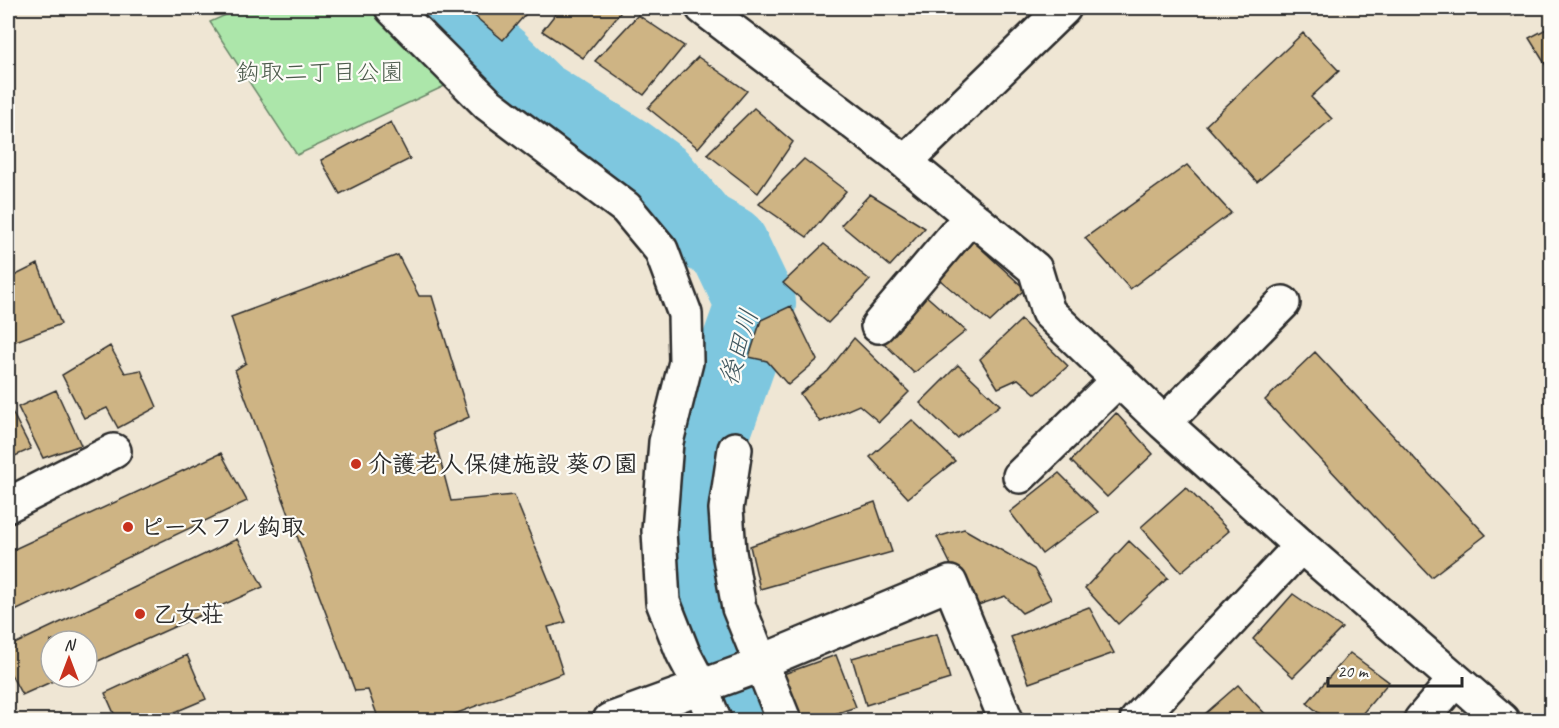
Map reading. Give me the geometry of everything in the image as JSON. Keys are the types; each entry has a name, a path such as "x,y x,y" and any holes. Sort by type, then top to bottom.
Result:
{"street":[{"path":"392,8 488,104 626,208 661,250 685,314 686,362 666,442 659,531 663,602 683,653 709,683 714,720"},
{"path":"704,8 905,162 1035,269 1048,312 1164,423 1301,546 1502,720"},
{"path":"905,162 1064,8"},
{"path":"878,326 970,216"},
{"path":"1164,423 1283,303"},
{"path":"1020,476 1119,380"},
{"path":"735,449 726,509 729,552 739,608 754,666 784,720"},
{"path":"8,505 114,451"},
{"path":"1137,720 1301,546"},
{"path":"610,720 754,666 950,583 1006,720"},
{"path":"1420,720 1455,680"}],"green space":[{"name":"鈎取二丁目公園","path":"241,8 370,8 449,84 297,155 210,22"}],"building":[{"path":"465,8 531,8 503,40"},
{"path":"560,8 624,8 583,58 542,31"},
{"path":"1507,8 1529,8 1512,16"},
{"path":"638,15 684,46 644,95 595,61"},
{"path":"1552,26 1552,75 1529,38"},
{"path":"1303,33 1339,71 1311,97 1332,119 1257,182 1206,125"},
{"path":"698,57 747,91 698,148 648,108"},
{"path":"754,108 793,142 758,193 707,154"},
{"path":"391,122 410,159 340,194 321,160"},
{"path":"804,159 846,191 807,237 759,204"},
{"path":"1187,165 1231,213 1130,289 1085,238"},
{"path":"870,194 925,228 890,266 841,225"},
{"path":"973,241 1025,289 990,322 940,280"},
{"path":"824,244 870,280 828,323 783,283"},
{"name":"介護老人保健施設 葵の園","path":"398,255 419,296 432,296 469,417 433,433 451,501 514,495 566,622 548,627 563,673 439,720 379,720 368,690 355,691 235,370 246,363 231,317"},
{"path":"38,264 61,324 8,344 8,279"},
{"path":"923,293 966,331 914,373 880,339"},
{"path":"791,306 817,360 788,385 767,361 749,357 761,320"},
{"path":"1021,320 1068,366 1036,394 1018,379 998,388 980,359"},
{"path":"854,338 909,392 879,422 859,405 820,422 800,394 828,371"},
{"path":"110,346 125,373 141,370 157,407 118,428 107,408 84,418 62,375"},
{"path":"1315,352 1486,535 1431,577 1265,400"},
{"path":"958,365 1000,405 957,438 920,403"},
{"path":"56,390 81,445 43,458 18,407"},
{"path":"8,404 31,449 8,459"},
{"path":"1116,413 1153,454 1107,497 1071,461"},
{"path":"912,420 955,461 908,498 870,457"},
{"name":"ピースフル鈎取","path":"221,453 247,501 15,611 8,594 8,552"},
{"path":"1059,473 1098,512 1042,554 1010,512"},
{"path":"1186,487 1229,531 1181,572 1141,527"},
{"path":"875,502 892,552 760,589 750,546"},
{"path":"964,529 1034,569 1051,599 1022,613 1005,596 972,607 937,537"},
{"name":"乙女荘","path":"237,539 263,587 99,661 99,629 46,629"},
{"path":"1129,541 1168,578 1118,624 1085,588"},
{"path":"1293,594 1342,628 1293,677 1253,639"},
{"path":"1089,607 1114,653 1029,683 1011,637"},
{"name":"乙女荘","path":"39,632 39,687 22,695 8,669 8,647"},
{"path":"937,634 950,679 866,705 852,658"},
{"path":"1350,653 1389,682 1357,720 1327,720 1307,703"},
{"path":"187,655 206,699 156,720 117,720 105,693"},
{"path":"836,655 856,707 816,720 797,720 778,676"},
{"path":"1238,685 1271,720 1198,720"}],"waterway":[{"name":"後田川","path":"431,8 495,60 534,98 626,156 659,180 701,230 728,245 756,304 711,431 703,490 702,555 715,632 745,720"}],"place":[{"name":"介護老人保健施設 葵の園","path":"356,464"},
{"name":"ピースフル鈎取","path":"128,527"},
{"name":"乙女荘","path":"140,614"}]}
